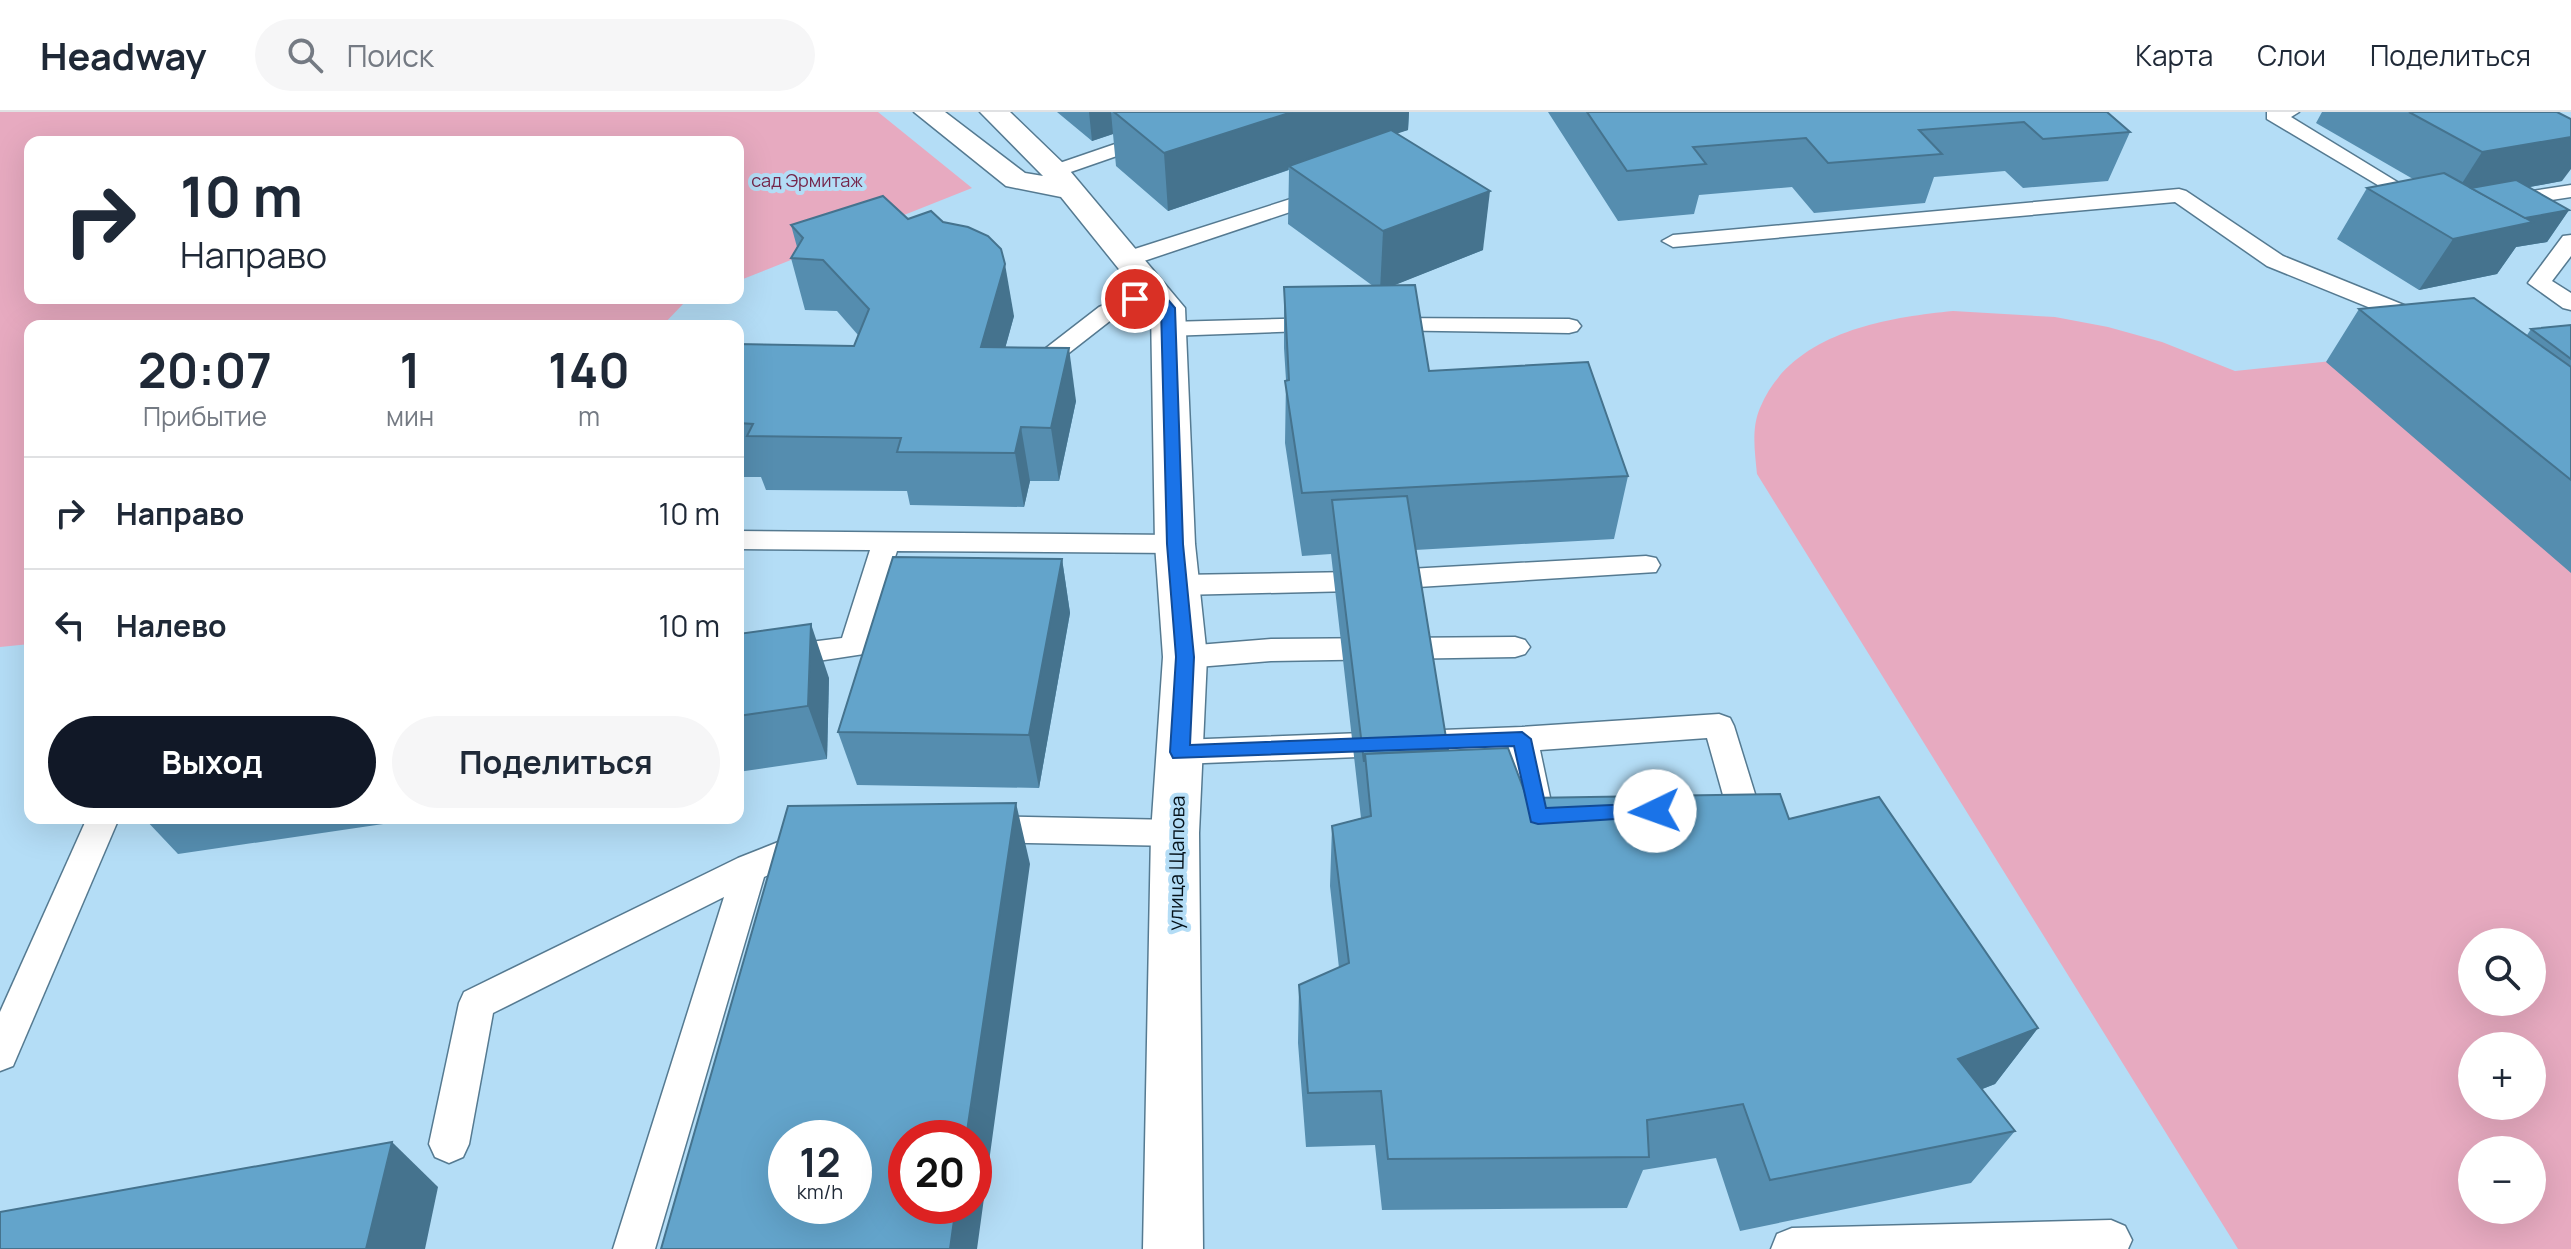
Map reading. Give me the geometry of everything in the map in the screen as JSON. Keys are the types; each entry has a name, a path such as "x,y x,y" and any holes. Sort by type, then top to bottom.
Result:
{"street":[{"path":"928,112 1016,180 1063,180"},
{"path":"994,112 1063,180 1127,259 1161,310"},
{"name":"улица Щапова","path":"1161,310 1185,657 1175,833 1173,1249"}],"lane":[{"path":"2290,112 2274,115 2437,212"},
{"path":"1063,180 1172,130"},
{"path":"1127,259 1353,185"},
{"path":"2482,205 2571,191"},
{"path":"1673,241 2179,195 2275,261 2432,324 2445,333"},
{"path":"2571,241 2539,283 2571,303"},
{"path":"1038,398 1054,353 1107,312 1161,310 1242,325 1569,326"},
{"path":"744,540 886,542 1177,564 1268,586 1646,565"},
{"path":"744,661 854,647 886,542"},
{"path":"1185,657 1230,651 1515,647"},
{"path":"1180,752 1522,739 1719,726 1743,807 1680,810"},
{"path":"1522,739 1538,816 1585,814"},
{"path":"0,1054 100,824"},
{"path":"942,829 1034,828 1175,833"},
{"path":"449,1144 477,1003 750,868 835,831"},
{"path":"634,1249 750,868"},
{"path":"1792,1249 2111,1240"}],"green space":[{"name":"сад Эрмитаж","path":"0,112 878,112 972,188 744,279 744,136 24,136 24,304 683,304 668,320 24,320 24,645 0,647"},
{"path":"1953,311 2055,317 2162,342 2235,371 2438,350 2571,452 2571,1249 2238,1249 1757,474 1754,441 1757,416 1774,383 1793,362 1816,346 1842,334 1898,319"}],"building":[{"path":"1114,112 1292,112 1164,153"},
{"path":"1587,112 2107,112 2130,132 2043,139 2024,122 1919,130 1942,154 1828,163 1806,138 1693,147 1706,164 1627,171"},
{"path":"2409,112 2557,112 2571,119 2571,137 2482,152"},
{"path":"1391,130 1490,191 1383,231 1289,166"},
{"path":"2444,173 2533,222 2453,239 2367,188"},
{"path":"2516,180 2569,210 2525,218 2471,188"},
{"path":"883,196 908,219 931,211 943,222 968,227 988,236 1001,249 1005,264 981,347 1069,348 1051,428 1021,427 1015,453 897,452 901,438 747,436 753,424 744,423 744,344 854,346 869,309 823,260 791,258 803,238 791,225"},
{"path":"1415,285 1429,371 1588,362 1628,476 1302,493 1285,381 1289,380 1284,287"},
{"path":"2474,298 2571,367 2571,480 2359,309"},
{"path":"2571,325 2571,359 2531,329"},
{"path":"1407,496 1448,750 1365,754 1364,762 1332,500"},
{"path":"893,557 1062,559 1029,735 838,732"},
{"path":"811,624 808,706 744,715 744,633"},
{"path":"1508,748 1527,798 1780,794 1789,819 1879,797 2038,1028 1958,1059 2015,1131 1770,1180 1743,1104 1647,1120 1649,1157 1388,1159 1381,1091 1308,1093 1299,985 1349,963 1332,826 1371,816 1365,754"},
{"path":"1016,803 969,1120 888,1120 888,1224 953,1224 950,1249 661,1249 788,806"},
{"path":"392,1142 366,1249 0,1249 0,1212"}],"route":[{"path":"1135,299 1154,291 1168,308 1175,544 1185,657 1180,752 1522,739 1538,816 1655,811"}]}
